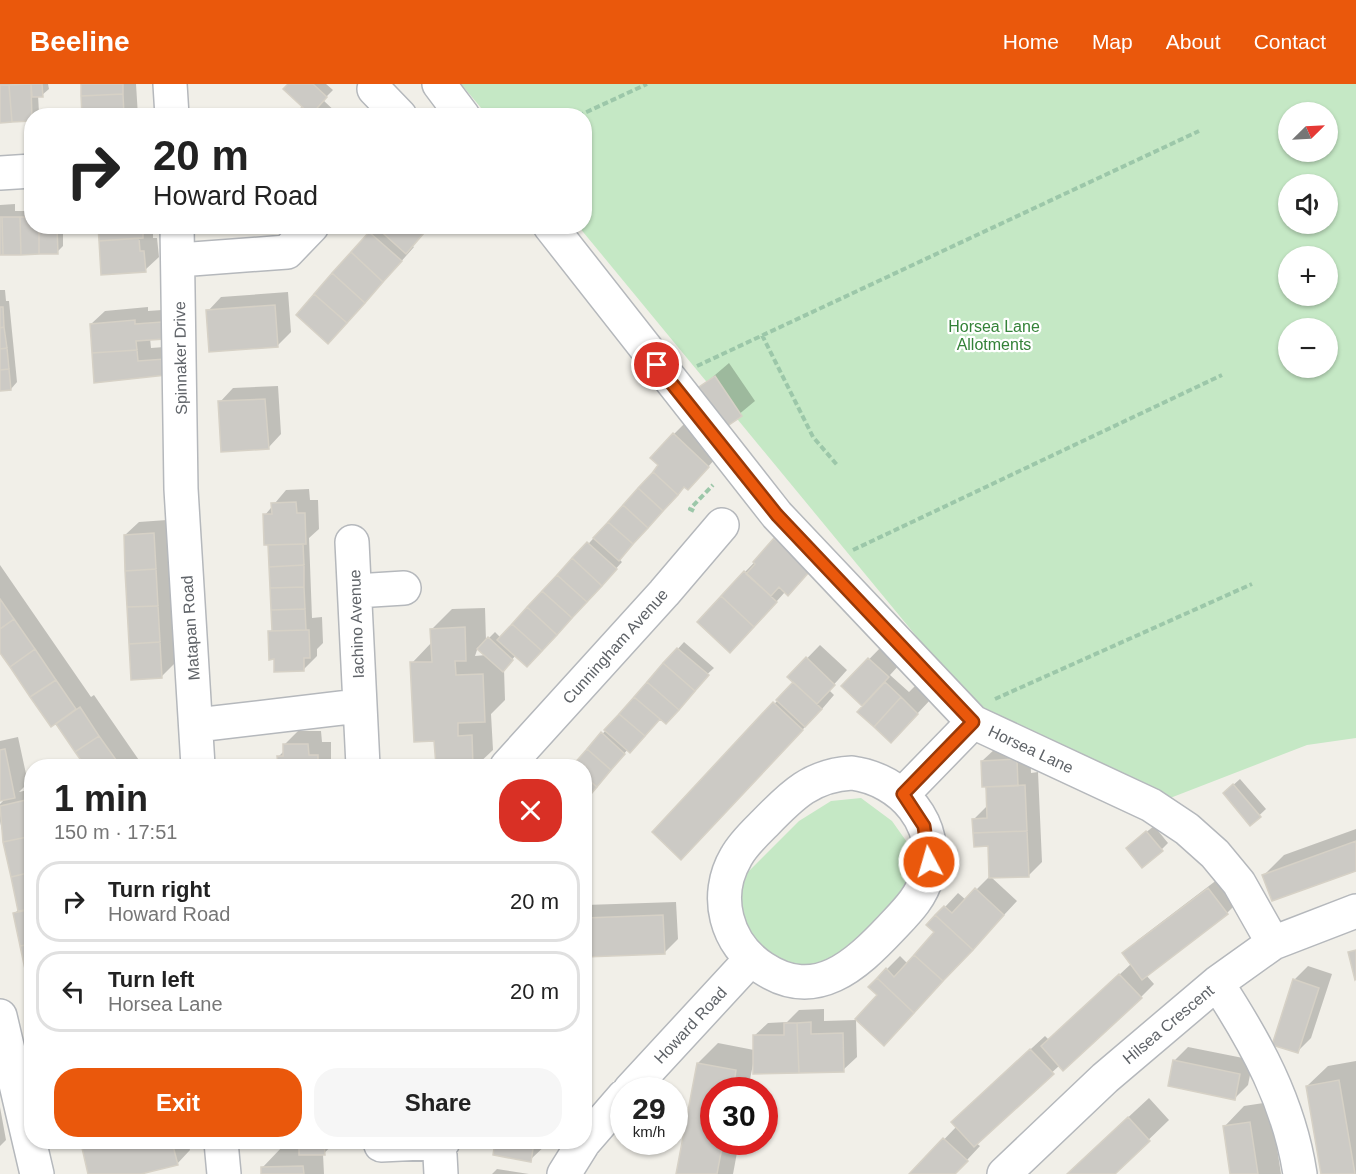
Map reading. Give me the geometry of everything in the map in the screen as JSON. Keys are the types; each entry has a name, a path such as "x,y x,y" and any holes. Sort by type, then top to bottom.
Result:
{"street":[{"path":"170,84 172,108"},
{"path":"439,84 457,108"},
{"path":"374,90 398,108"},
{"path":"0,173 24,172"},
{"name":"Spinnaker Drive","path":"177,234 181,489"},
{"path":"179,260 287,252 304,234"},
{"name":"Horsea Lane","path":"556,234 670,382 777,515 973,722 1151,805 1187,829 1215,854 1239,883 1273,943"},
{"name":"Matapan Road","path":"181,489 198,759"},
{"name":"Cunningham Avenue","path":"513,759 664,593 722,525"},
{"name":"Iachino Avenue","path":"352,542 356,591 358,706 362,759"},
{"path":"356,591 404,588"},
{"path":"197,724 358,706"},
{"path":"903,794 973,722"},
{"path":"864,775 889,784 903,794 920,817 929,850 923,885 908,910 858,962 834,976 816,980 784,978 766,970 751,959 731,932 724,904 730,868 747,842 796,791 828,776 864,775"},
{"name":"Hilsea Crescent","path":"1004,1174 1105,1078 1217,983 1273,943 1356,911"},
{"name":"Howard Road","path":"642,1077 751,959"},
{"path":"1217,983 1266,1064 1285,1108 1300,1174"},
{"path":"0,1016 24,1118"},
{"path":"592,1133 610,1112"},
{"path":"31,1149 37,1174"},
{"path":"222,1149 224,1174"},
{"path":"407,1149 442,1157"},
{"path":"564,1174 580,1149"}],"path":[{"path":"592,110 647,84"},
{"path":"670,382 705,361 1199,131"},
{"path":"762,335 813,437 838,466"},
{"path":"825,568 843,555 1222,375"},
{"path":"973,722 990,701 1252,584"}],"green space":[{"name":"Horsea Lane Allotments","path":"461,84 1356,84 1356,738 1307,745 1165,800 978,711 585,234 592,234 592,108 481,108"},
{"path":"861,798 892,821 909,845 913,879 898,904 837,962 787,971 742,927 738,897 748,872 799,821 831,801"}],"building":[{"path":"31,84 42,84 43,97 32,97"},
{"path":"31,84 32,108 24,108 24,121 12,122 9,85"},
{"path":"81,84 123,84 123,94 81,96"},
{"path":"288,84 313,84 327,97 317,108 303,108 283,89"},
{"path":"0,85 9,85 12,122 0,123"},
{"path":"123,94 124,108 82,108 81,96"},
{"path":"0,217 2,217 3,255 0,255"},
{"path":"2,217 20,217 21,255 3,255"},
{"path":"20,217 24,217 24,234 39,234 39,254 21,255"},
{"path":"39,234 57,234 58,254 39,254"},
{"path":"99,234 143,234 143,238 99,241"},
{"path":"367,234 371,234 402,261 383,282 351,252"},
{"path":"384,234 423,234 406,254"},
{"path":"139,238 140,251 144,251 146,272 101,275 99,241"},
{"path":"351,252 383,282 365,303 332,273"},
{"path":"332,273 365,303 347,323 314,294"},
{"path":"314,294 347,323 328,344 296,315"},
{"path":"275,305 278,347 209,352 206,310"},
{"path":"0,307 3,307 4,327 0,328"},
{"path":"135,320 135,324 162,322 164,339 136,341 137,350 92,353 90,324"},
{"path":"4,327 7,348 0,349 0,328"},
{"path":"7,348 9,369 0,370 0,349"},
{"path":"137,350 138,361 165,359 166,375 94,383 92,353"},
{"path":"9,369 11,390 0,391 0,370"},
{"path":"715,376 742,416 726,427 699,387"},
{"path":"265,399 269,449 221,452 218,401"},
{"path":"673,433 709,467 688,490 684,487 678,495 653,472 658,465 650,458"},
{"path":"653,472 678,495 663,511 638,488"},
{"path":"638,488 663,511 648,528 623,505"},
{"path":"296,502 297,513 305,513 306,544 264,545 263,514 272,514 271,503"},
{"path":"623,505 648,528 633,544 608,522"},
{"path":"608,522 633,544 619,561 593,538"},
{"path":"154,533 156,569 125,571 124,535"},
{"path":"774,538 810,571 788,596 779,587 771,596 746,574 755,564 753,562"},
{"path":"587,542 617,569 602,586 572,558"},
{"path":"303,544 304,565 269,567 268,545"},
{"path":"572,558 602,586 587,602 557,575"},
{"path":"304,565 304,587 270,588 269,567"},
{"path":"156,569 158,606 127,607 125,571"},
{"path":"744,571 777,602 754,627 721,596"},
{"path":"557,575 587,602 572,618 542,591"},
{"path":"304,587 305,609 271,610 270,588"},
{"path":"542,591 572,618 557,635 527,607"},
{"path":"721,596 754,627 730,653 697,622"},
{"path":"0,599 14,619 0,629"},
{"path":"158,606 160,642 129,644 127,607"},
{"path":"527,607 557,635 542,651 512,624"},
{"path":"305,609 306,630 272,631 271,610"},
{"path":"14,619 35,649 10,667 0,653 0,629"},
{"path":"512,624 542,651 527,667 497,640"},
{"path":"465,627 466,661 455,661 456,675 483,674 485,722 458,723 458,736 472,735 473,759 435,759 434,741 414,742 410,662 432,662 430,629"},
{"path":"309,630 310,658 304,658 304,671 274,672 274,659 269,660 268,631"},
{"path":"488,637 513,660 503,672 477,649"},
{"path":"160,642 162,678 131,680 129,644"},
{"path":"677,648 709,675 695,691 663,663"},
{"path":"35,649 56,680 30,697 10,667"},
{"path":"806,657 835,685 817,704 787,677"},
{"path":"868,658 889,677 862,706 841,686"},
{"path":"663,663 695,691 679,710 647,682"},
{"path":"56,680 76,709 51,727 30,697"},
{"path":"647,682 679,710 666,724 634,697"},
{"path":"793,682 822,709 805,727 776,700"},
{"path":"885,682 901,697 874,727 857,712"},
{"path":"634,697 660,719 645,736 619,714"},
{"path":"901,697 918,714 891,743 874,727"},
{"path":"773,702 803,730 681,860 652,832"},
{"path":"80,707 99,736 75,752 56,724"},
{"path":"619,714 645,736 630,753 604,730"},
{"path":"601,732 625,754 611,770 587,749"},
{"path":"99,736 115,759 80,759 75,752"},
{"path":"283,744 308,744 309,755 318,755 318,759 277,759 277,756 283,756"},
{"path":"5,749 15,798 0,801 0,750"},
{"path":"587,749 611,770 597,787 592,783 592,759 578,759"},
{"path":"1017,759 1018,786 982,787 981,761"},
{"path":"592,783 597,787 592,793"},
{"path":"1233,784 1261,817 1250,826 1223,793"},
{"path":"1025,785 1027,831 973,833 972,819 987,818 986,787"},
{"path":"24,800 24,838 3,842 0,806"},
{"path":"1027,831 1029,877 989,878 988,846 974,847 973,833"},
{"path":"1146,831 1163,851 1142,868 1126,848"},
{"path":"24,838 24,874 11,877 3,842"},
{"path":"1356,841 1356,871 1272,901 1262,875"},
{"path":"24,874 24,910 18,911 11,877"},
{"path":"975,888 1004,915 973,950 935,915 944,906 952,913"},
{"path":"1208,888 1228,914 1142,980 1122,953"},
{"path":"24,911 24,945 20,946 13,913"},
{"path":"663,915 665,954 592,957 592,918"},
{"path":"935,915 973,950 943,981 914,955 934,932 926,925"},
{"path":"24,945 24,964 20,946"},
{"path":"1356,950 1356,979 1355,980 1348,952"},
{"path":"914,955 943,981 914,1013 877,978 886,968 894,977"},
{"path":"1119,974 1142,998 1063,1071 1041,1046"},
{"path":"877,978 914,1013 884,1046 855,1019 877,995 868,987"},
{"path":"1293,979 1319,988 1298,1053 1272,1045"},
{"path":"811,1022 811,1034 843,1033 844,1072 799,1073 797,1023"},
{"path":"784,1023 797,1023 799,1073 753,1074 753,1035 784,1035"},
{"path":"1030,1049 1054,1074 974,1147 951,1122"},
{"path":"1173,1060 1240,1074 1235,1100 1168,1086"},
{"path":"697,1063 736,1070 735,1077 700,1077 700,1155 721,1155 717,1174 676,1174 680,1155 688,1155 688,1111"},
{"path":"1339,1080 1355,1174 1321,1174 1306,1086"},
{"path":"1128,1117 1150,1141 1115,1174 1067,1174"},
{"path":"1250,1122 1258,1174 1230,1174 1223,1126"},
{"path":"943,1138 968,1161 955,1174 909,1174"},
{"path":"82,1149 174,1149 178,1165 141,1174 88,1174"},
{"path":"299,1149 325,1149 325,1155 299,1155"},
{"path":"494,1149 533,1149 531,1162 493,1155"},
{"path":"303,1166 304,1174 261,1174 261,1167"}],"route":[{"path":"657,365 777,515 973,722 903,794 924,826 929,862"}]}
